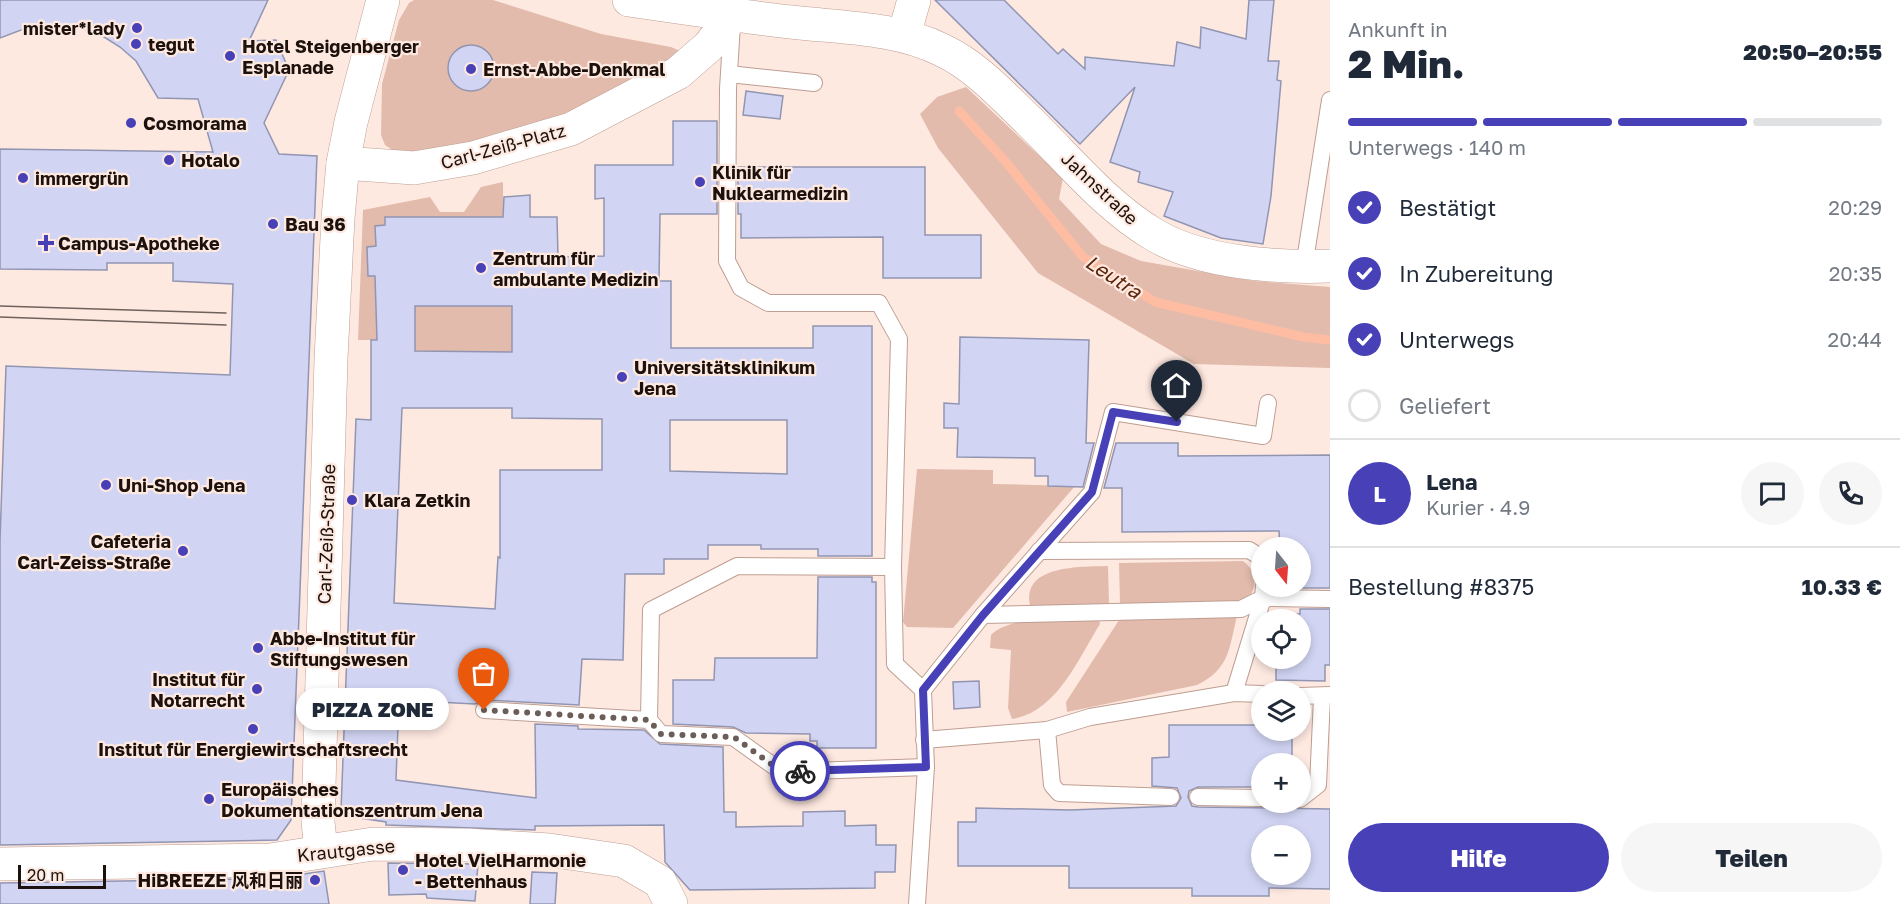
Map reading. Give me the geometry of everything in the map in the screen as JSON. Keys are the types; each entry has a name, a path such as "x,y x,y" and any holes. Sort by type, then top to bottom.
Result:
{"street":[{"path":"343,163 359,89 383,0"},
{"path":"629,0 904,35 914,0"},
{"name":"Carl-Zeiß-Platz","path":"343,163 414,168 473,158 571,129 678,73 709,46 733,15"},
{"name":"Jahnstraße","path":"904,35 941,49 965,62 991,84 1127,216 1155,236 1222,258 1261,265 1317,267"},
{"name":"Carl-Zeiß-Straße","path":"321,850 318,822 331,359 343,163"},
{"name":"Krautgasse","path":"0,864 270,860 321,850 373,844 467,844 549,850 624,861 660,882 671,904"}],"lane":[{"path":"733,15 729,74 727,261 741,288 768,303 879,303 899,339 893,567 896,664 923,690"},
{"path":"729,74 814,83"},
{"path":"1317,267 1330,100"},
{"path":"917,904 926,767 923,690 983,615 1092,492 1113,412 1263,436 1268,403"},
{"path":"1039,551 1251,551"},
{"path":"893,567 737,566 651,610 649,720 661,734 734,737 782,772 926,767"},
{"path":"983,615 1241,609 1257,597"},
{"path":"1234,693 1262,597"},
{"path":"1311,597 1330,599"},
{"path":"924,740 1047,730 1090,717 1234,693 1251,694"},
{"path":"1311,790 1318,785 1326,696"},
{"path":"484,710 649,720"},
{"path":"1047,730 1052,785 1059,793 1171,797"},
{"path":"1198,797 1251,798"}],"shaded area":[{"path":"414,0 493,0 601,34 671,47 678,50 678,56 598,102 464,148 397,153 385,145 381,135 382,84 399,20 409,3"},
{"path":"966,87 1063,178 1059,199 1101,244 1141,261 1254,281 1330,287 1330,368 1194,364 1038,273 938,148 920,114 937,97"},
{"path":"503,182 503,217 386,217 385,225 375,226 376,246 367,247 368,276 375,276 375,297 385,306 512,306 512,352 415,351 415,340 358,340 363,210 430,197 440,212 464,212 481,187"},
{"path":"917,469 993,470 993,484 1075,486 953,628 907,627 903,622"},
{"path":"1243,561 1251,570 1251,594 1244,602 1120,604 1119,563"},
{"path":"1108,566 1109,605 1031,609 1029,594 1034,583 1043,576 1068,568"},
{"path":"1237,616 1230,648 1222,665 1208,679 1197,685 1067,712 1066,702 1121,617"},
{"path":"1099,618 1100,624 1065,682 1054,695 1042,706 1028,714 1012,719 1008,708 1011,650 990,648 991,635 1012,624 1026,621"}],"building":[{"path":"0,0 268,0 249,41 276,40 289,70 264,123 279,154 317,156 291,820 277,840 0,845 0,540 6,366 230,375 233,284 173,281 173,263 107,263 107,270 0,269 0,149 213,152 198,99 158,98 136,61 101,35 80,28 59,25 29,27 0,38"},
{"path":"935,0 1004,0 1058,54 1063,49 1085,69 1085,57 1174,66 1177,42 1200,48 1201,27 1246,39 1249,0 1274,0 1268,61 1279,61 1277,80 1281,81 1271,196 1263,244 1221,238 1164,216 1173,192 1138,182 1140,172 1110,162 1135,87 1080,144"},
{"name":"Ernst-Abbe-Denkmal","path":"471,45 487,52 494,68 487,84 471,91 455,84 448,68 455,52"},
{"path":"746,91 783,96 780,119 743,115"},
{"path":"673,121 717,121 717,214 660,214 659,281 671,281 671,348 813,348 813,326 872,326 872,556 818,556 818,549 761,549 761,545 708,545 708,559 664,559 664,574 625,574 623,660 582,659 579,705 485,700 475,704 399,700 396,780 536,798 535,724 578,726 578,729 644,730 660,744 723,747 724,812 736,812 736,827 803,826 803,812 845,811 845,826 876,825 876,845 896,845 895,872 875,872 875,888 690,890 665,862 664,825 535,826 535,830 386,825 386,822 353,817 341,810 356,419 371,420 371,340 377,340 375,276 368,276 367,247 376,246 375,226 385,225 385,217 503,217 504,197 530,195 530,217 557,217 558,257 604,256 604,198 595,199 595,165 673,165","holes":["415,306 512,306 512,352 415,351","402,408 512,408 512,418 602,419 602,470 500,470 500,558 498,557 495,609 394,603","670,420 787,420 787,474 670,471"]},
{"path":"738,167 925,167 925,235 981,235 981,278 883,278 883,237 741,238 741,214 738,214"},
{"path":"960,337 1089,340 1086,443 1094,443 1083,487 1048,486 1048,476 1035,476 1035,458 957,457 958,428 944,428 944,403 959,404"},
{"path":"1116,443 1178,443 1178,456 1330,455 1330,588 1311,588 1311,537 1279,537 1279,531 1122,532 1122,488 1104,488"},
{"path":"818,577 872,577 872,582 876,582 876,748 817,748 817,741 810,741 810,734 746,733 733,727 673,724 673,680 714,680 715,658 817,658"},
{"path":"1311,609 1330,609 1330,665 1325,665 1325,681 1276,680 1276,669 1311,669"},
{"path":"979,681 980,707 954,709 953,682"},
{"path":"1169,725 1251,725 1251,741 1292,741 1292,753 1251,753 1251,787 1198,787 1189,791 1188,797 1192,806 1251,808 1251,813 1311,813 1311,809 1330,809 1330,889 1269,888 1269,896 1192,896 1192,888 1069,888 1069,866 958,866 958,822 976,822 976,808 1070,810 1176,806 1181,798 1177,788 1152,786 1152,758 1169,757"},
{"path":"388,863 478,864 475,901 427,898 426,894 389,895"},
{"path":"324,871 329,904 0,904 0,883 244,879 241,883"},
{"path":"532,872 557,873 555,904 530,904"}],"waterway":[{"name":"Leutra","path":"959,111 1005,161 1083,257 1155,302 1303,337 1330,340"}],"tram line":[{"path":"0,306 226,313"},
{"path":"0,317 226,325"}],"way so far":[{"path":"484,710 649,720 661,734 734,737 782,772 800,771"}],"place":[{"name":"mister*lady","path":"137,28"},
{"name":"tegut","path":"136,44"},
{"name":"Hotel Steigenberger Esplanade","path":"230,56"},
{"name":"Ernst-Abbe-Denkmal","path":"471,69"},
{"name":"Cosmorama","path":"131,123"},
{"name":"Hotalo","path":"169,160"},
{"name":"immergrün","path":"23,178"},
{"name":"Klinik für Nuklearmedizin","path":"700,182"},
{"name":"Bau 36","path":"273,224"},
{"name":"Campus-Apotheke","path":"46,243"},
{"name":"Zentrum für ambulante Medizin","path":"481,268"},
{"name":"Universitätsklinikum Jena","path":"622,377"},
{"name":"Uni-Shop Jena","path":"106,485"},
{"name":"Klara Zetkin","path":"352,500"},
{"name":"Cafeteria Carl-Zeiss-Straße","path":"183,551"},
{"name":"Abbe-Institut für Stiftungswesen","path":"258,648"},
{"name":"Institut für Notarrecht","path":"257,689"},
{"name":"PIZZA ZONE","path":"484,710"},
{"name":"Institut für Energiewirtschaftsrecht","path":"253,729"},
{"name":"Europäisches Dokumentationszentrum Jena","path":"209,799"},
{"name":"Hotel VielHarmonie - Bettenhaus","path":"403,870"},
{"name":"HiBREEZE 风和日丽","path":"315,880"}],"route":[{"path":"800,771 926,767 923,690 983,615 1092,492 1113,412 1177,422"}]}
